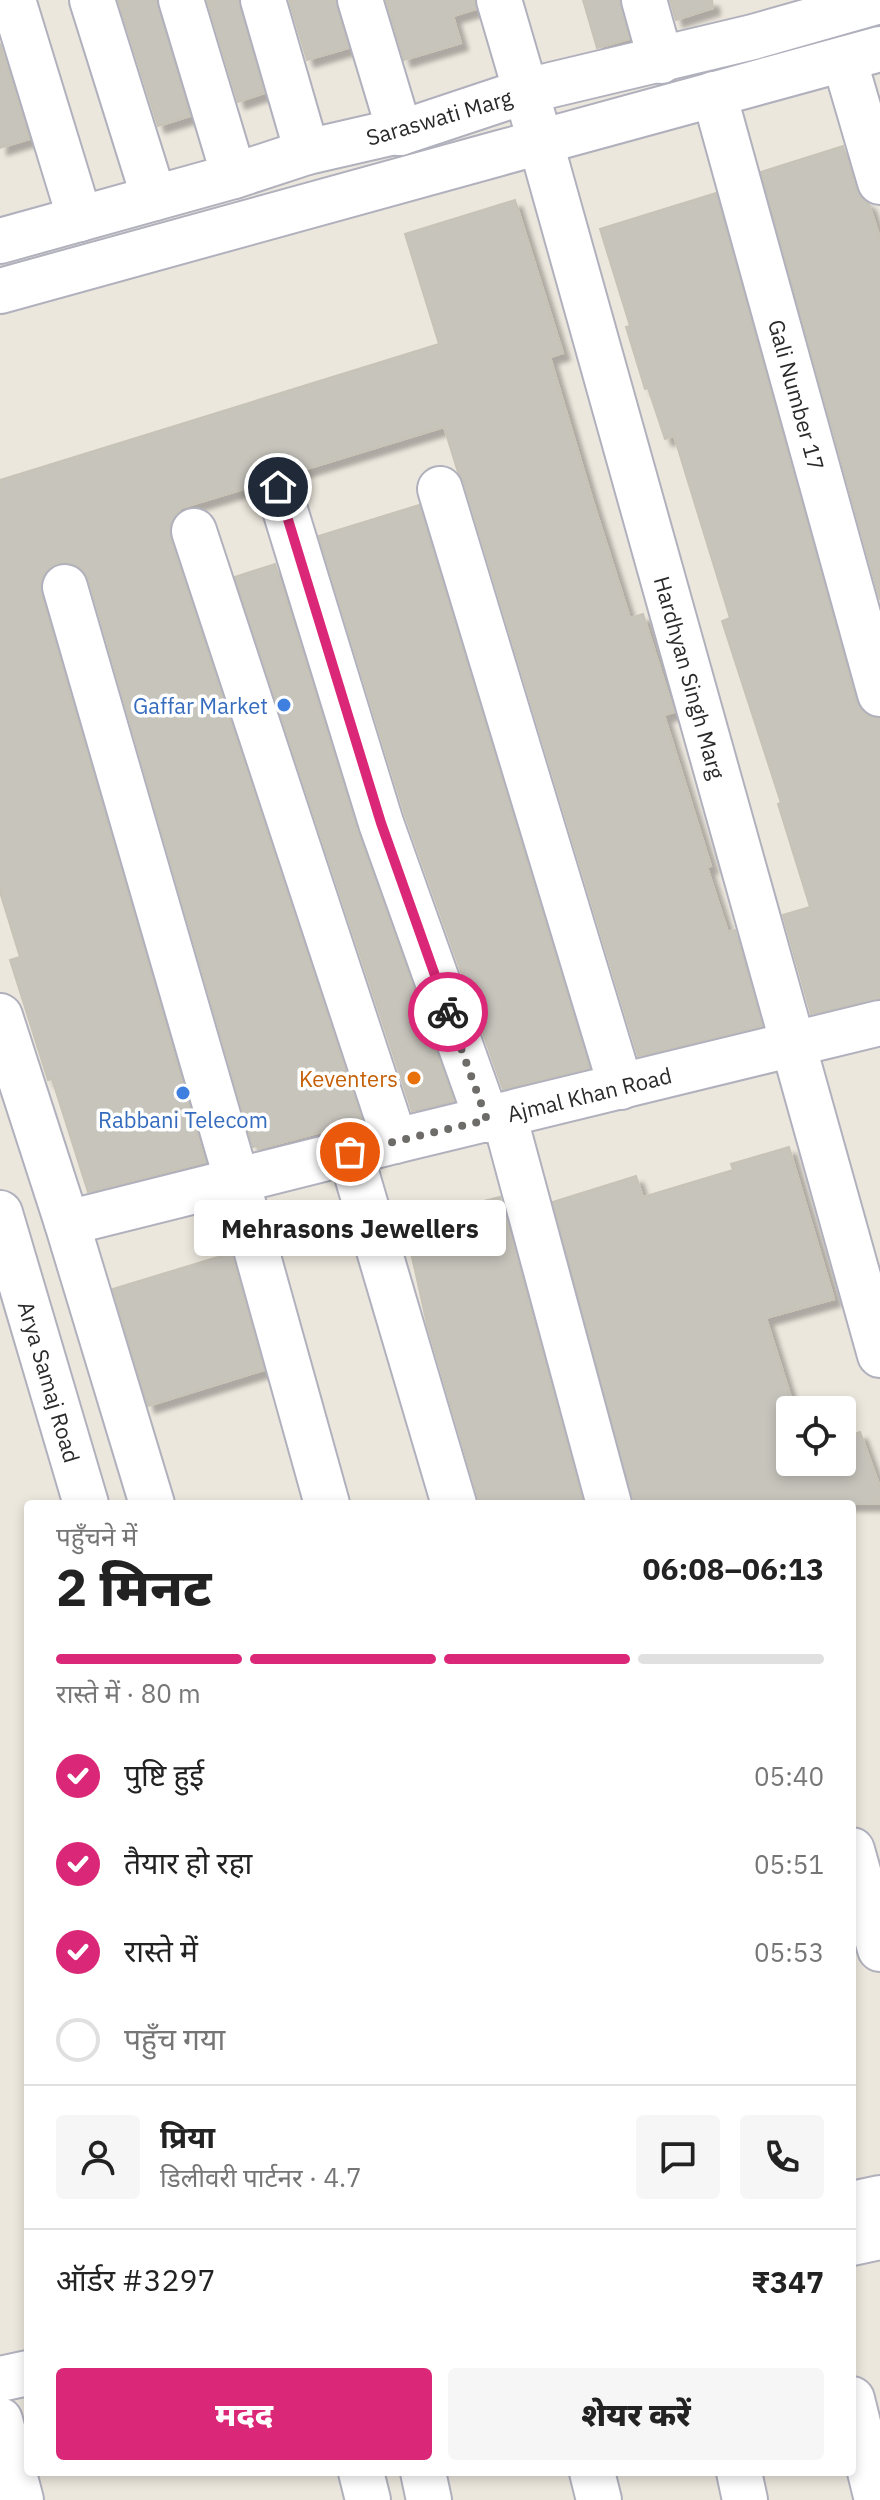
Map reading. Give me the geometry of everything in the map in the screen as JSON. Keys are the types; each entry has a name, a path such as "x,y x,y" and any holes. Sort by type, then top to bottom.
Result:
{"street":[{"path":"13,0 80,219"},
{"path":"92,0 154,198"},
{"path":"181,0 234,176"},
{"path":"263,0 307,152"},
{"path":"360,0 400,133"},
{"name":"Hardhyan Singh Marg","path":"499,0 880,1355"},
{"path":"644,0 661,61"},
{"name":"Saraswati Marg","path":"1,237 80,219 307,152 400,133 526,91 661,61 748,18 856,4"},
{"path":"0,291 540,140 862,54 880,182"},
{"name":"Gali Number 17","path":"714,94 880,694"},
{"path":"278,487 381,823 495,1118 608,1500"},
{"path":"440,489 621,1087"},
{"path":"194,531 395,1141"},
{"path":"65,587 326,1500"},
{"path":"0,1016 151,1500"},
{"name":"Ajmal Khan Road","path":"67,1223 880,1023"},
{"path":"350,1152 453,1500"},
{"name":"Arya Samaj Road","path":"3,1230 85,1500"},
{"path":"856,1864 880,1949"},
{"path":"856,2203 880,2198"},
{"path":"856,2242 880,2237"},
{"path":"0,2379 24,2374"},
{"path":"856,2415 877,2500"},
{"path":"8,2422 21,2500"},
{"path":"362,2476 368,2500"},
{"path":"424,2476 429,2500"},
{"path":"593,2476 599,2500"},
{"path":"740,2476 745,2500"}],"building":[{"path":"118,0 157,0 190,116 158,126"},
{"path":"207,0 239,0 264,93 238,102"},
{"path":"289,0 336,0 348,48 307,60"},
{"path":"386,0 475,0 476,9 453,16 461,43 404,60"},
{"path":"583,0 620,0 629,39 597,48"},
{"path":"670,0 712,0 713,8 676,20"},
{"path":"0,43 29,139 0,148"},
{"path":"843,146 856,189 869,204 880,238 880,600 761,172"},
{"path":"716,193 856,701 863,712 880,718 880,999 811,1014 783,915 810,907 778,804 781,803 722,621 730,618 674,436 665,439 648,388 645,389 626,327 630,326 600,229"},
{"path":"515,200 563,353 550,357 592,498 630,618 643,614 674,712 664,715 711,866 707,867 728,932 735,930 762,1026 638,1056 464,482 444,427 297,472 284,463 271,463 259,471 254,486 181,508 170,525 170,538 362,1121 258,1149 257,1146 253,1147 89,580 82,568 59,563 46,570 41,582 41,594 205,1162 88,1192 10,960 20,957 0,892 0,480 439,344 405,234"},
{"path":"419,505 589,1068 503,1089 405,815 319,536"},
{"path":"275,564 357,830 454,1101 412,1111 235,577"},
{"path":"789,1147 834,1299 766,1318 791,1396 776,1396 776,1476 856,1476 856,1433 860,1432 880,1487 880,1504 856,1504 856,1500 632,1500 553,1202 636,1176 643,1197 733,1170 731,1164"},
{"path":"500,1197 582,1500 479,1500 427,1324 404,1221"},
{"path":"231,1253 264,1370 148,1406 113,1289"}],"way so far":[{"path":"350,1152 487,1120 448,1012"}],"place":[{"name":"Gaffar Market","path":"284,705"},
{"name":"Keventers","path":"414,1078"},
{"name":"Rabbani Telecom","path":"183,1093"},
{"name":"Mehrasons Jewellers","path":"350,1152"}],"route":[{"path":"278,487 381,823 448,1012"}]}
